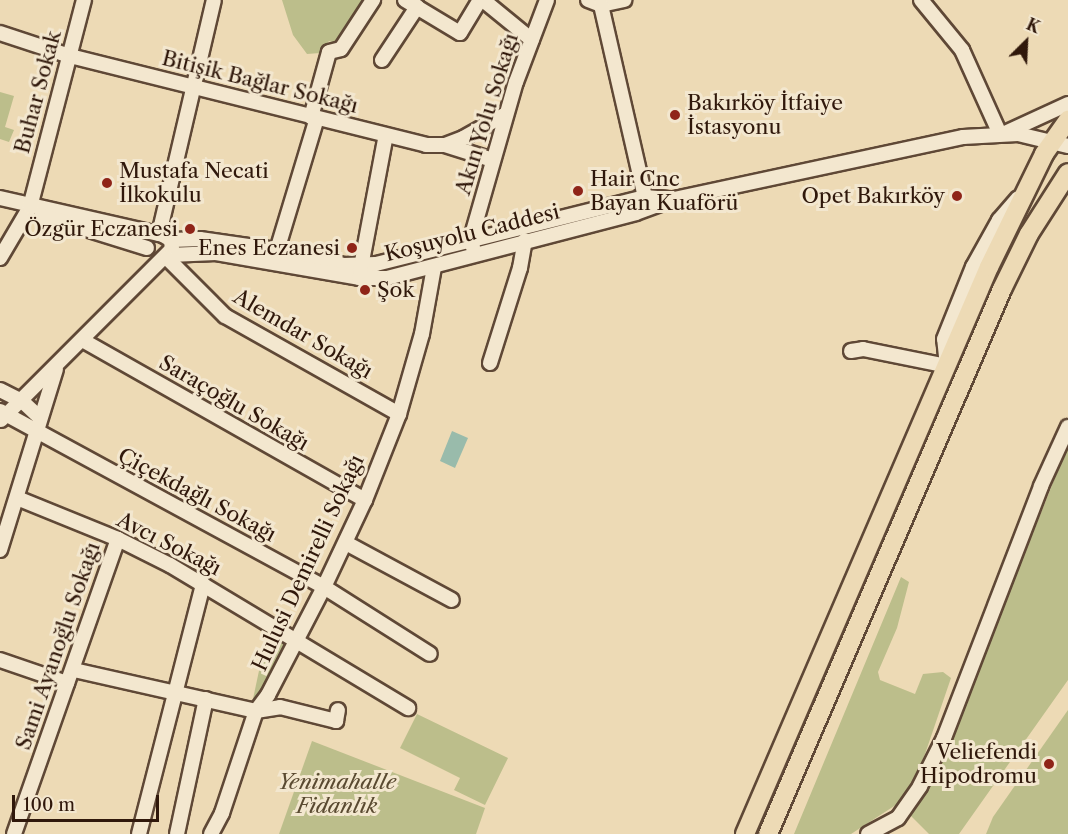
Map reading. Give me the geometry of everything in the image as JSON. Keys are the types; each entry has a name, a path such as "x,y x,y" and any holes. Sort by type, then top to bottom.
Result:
{"main road":[{"path":"745,834 947,366 1030,183 1059,145 1068,120"},
{"path":"768,834 1002,289 1029,234 1068,174"}],"street":[{"name":"Buhar Sokak","path":"0,258 30,207 84,0"},
{"path":"2,416 22,401 84,341 160,256 162,236 214,0"},
{"path":"275,256 314,118 329,52 341,49 373,0"},
{"path":"382,60 411,4 460,33 482,0 532,40"},
{"name":"Akın Yolu Sokağı","path":"470,242 506,114 547,0"},
{"path":"624,0 594,2 645,197"},
{"path":"921,0 962,50 1000,134"},
{"name":"Bitişik Bağlar Sokağı","path":"0,33 69,56 426,145 445,145 493,160"},
{"path":"1000,134 1068,104"},
{"path":"445,145 506,114"},
{"path":"1000,134 1038,137 1059,145"},
{"name":"Koşuyolu Caddesi","path":"30,207 43,206 162,236 200,239 387,278 476,256 525,240 674,200 963,137 1000,134"},
{"path":"360,272 386,135"},
{"name":"Koşuyolu Caddesi","path":"360,272 645,197 674,200"},
{"path":"0,198 160,256"},
{"path":"160,256 150,238 162,236"},
{"path":"490,363 520,268 525,240"},
{"path":"470,242 476,256"},
{"name":"Koşuyolu Caddesi","path":"160,256 216,253 275,256"},
{"name":"Alemdar Sokağı","path":"160,256 225,316 399,414"},
{"name":"Hulusi Demirelli Sokağı","path":"211,834 222,813 256,711 268,695 365,501 399,414 422,334 434,267"},
{"name":"Saraçoğlu Sokağı","path":"84,341 365,501"},
{"path":"851,351 863,349 947,366"},
{"path":"0,550 57,366"},
{"path":"0,390 22,401 40,418"},
{"name":"Çiçekdağlı Sokağı","path":"2,416 324,587 430,654"},
{"path":"868,834 898,818 920,786 939,748 1041,486 1068,427"},
{"name":"Avcı Sokağı","path":"17,498 118,539 203,584 408,708"},
{"name":"Sami Ayanoğlu Sokağı","path":"14,834 67,683 74,670 118,539"},
{"path":"346,543 452,600"},
{"path":"139,834 203,584"},
{"path":"0,660 67,683"},
{"path":"74,670 256,711 280,708 336,721 338,710"},
{"path":"177,834 206,699"}],"green space":[{"path":"282,0 365,0 338,44 329,41 320,53 307,54 293,35"},
{"path":"0,92 14,96 5,127 14,130 9,142 0,139"},
{"path":"1068,445 1068,680 959,834 929,834 910,815 941,764"},
{"path":"901,577 909,582 897,628 878,672 880,680 915,694 923,674 943,672 951,678 925,754 905,799 851,834 794,834"},
{"path":"267,633 288,640 263,701 253,699"},
{"name":"Veliefendi Hipodromu","path":"1068,710 1068,834 986,834 993,817"},
{"path":"417,714 508,758 485,805 454,790 460,778 400,748"},
{"name":"Yenimahalle Fidanlık","path":"312,741 485,808 476,834 279,834"}],"shaded area":[{"path":"452,431 468,438 455,468 440,461"}],"place":[{"name":"Bakırköy İtfaiye İstasyonu","path":"675,115"},
{"name":"Mustafa Necati İlkokulu","path":"107,183"},
{"name":"Hair Cnc Bayan Kuaförü","path":"578,191"},
{"name":"Opet Bakırköy","path":"957,196"},
{"name":"Özgür Eczanesi","path":"190,229"},
{"name":"Enes Eczanesi","path":"352,248"},
{"name":"Şok","path":"365,290"},
{"name":"Veliefendi Hipodromu","path":"1049,764"}]}
